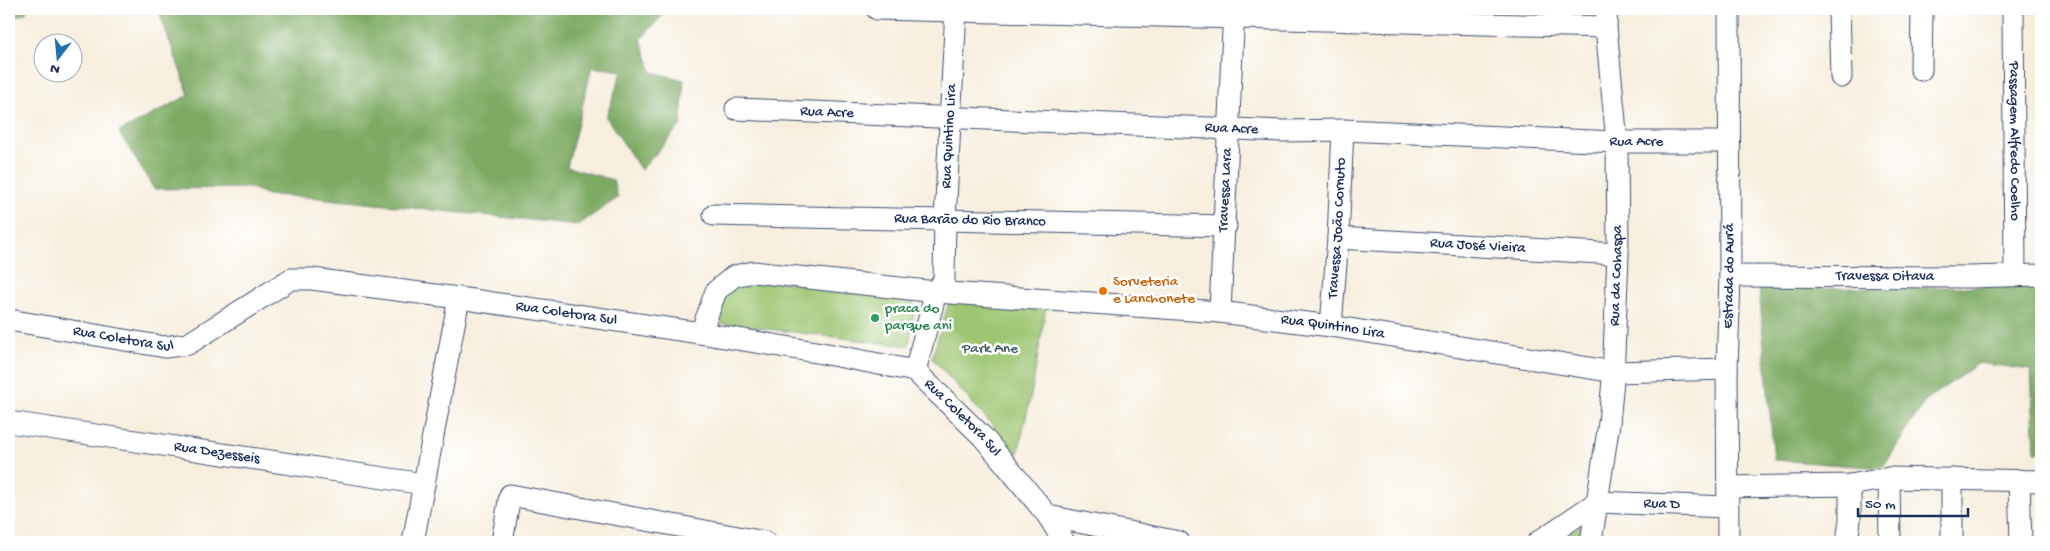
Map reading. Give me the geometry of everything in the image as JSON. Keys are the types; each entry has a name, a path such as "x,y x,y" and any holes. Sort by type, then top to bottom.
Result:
{"street":[{"path":"877,9 1606,18"},
{"name":"Estrada do Aurá","path":"1728,542 1727,369 1730,276 1729,9"},
{"path":"1839,9 1841,77"},
{"path":"1921,70 1922,9"},
{"name":"Passagem Alfredo Coelho","path":"2013,9 2015,276"},
{"name":"Rua Quintino Lira","path":"915,371 936,292 944,280 945,220 956,10"},
{"name":"Travessa Lara","path":"1220,312 1226,226 1228,128 1234,13"},
{"name":"Rua da Cohaspa","path":"1591,542 1609,423 1614,372 1618,254 1617,142 1606,18"},
{"name":"Rua Acre","path":"736,109 951,116 1283,131 1343,130 1617,142 1728,142"},
{"name":"Travessa João Cornuto","path":"1331,326 1338,238 1343,130"},
{"name":"Rua Barão do Rio Branco","path":"714,215 1226,226"},
{"name":"Rua José Vieira","path":"1338,238 1618,254"},
{"name":"Rua Quintino Lira","path":"700,333 716,292 734,276 754,272 936,292 1220,312 1331,326 1614,372 1727,369"},
{"name":"Travessa Oitava","path":"1730,276 2041,275"},
{"name":"Rua Coletora Sul","path":"9,320 165,347 188,344 291,279 312,279 700,333 822,353 915,371 983,437 1048,516 1064,542"},
{"path":"413,542 458,298"},
{"name":"Rua Dezesseis","path":"9,422 424,484"},
{"path":"1889,478 1890,542"},
{"name":"Rua D","path":"1597,502 1728,497 1850,485 1889,478 2041,480"},
{"path":"1952,479 1952,542"},
{"path":"2019,480 2021,542"},
{"path":"1847,542 1850,520 1850,485"},
{"path":"502,542 510,495 765,542"},
{"path":"1538,542 1597,502"},
{"path":"1048,516 1147,539 1179,542"}],"green space":[{"path":"9,9 27,9 26,13 9,19"},
{"path":"158,9 668,9 641,39 652,72 684,80 681,125 641,170 606,117 622,71 592,67 567,167 613,180 618,198 578,225 308,197 268,195 251,188 154,189 119,132 189,95"},
{"path":"749,278 908,296 915,306 909,346 718,323 723,300 731,284"},
{"path":"2041,286 2041,452 2035,452 2031,370 1979,363 1925,401 1883,468 1774,460 1759,289"},
{"name":"Park Ane","path":"951,295 1046,307 1032,390 1018,454 932,358"},
{"path":"1585,523 1583,542 1553,542"}],"place":[{"name":"Sorveteria e Lanchonete","path":"1103,291"},
{"name":"praca do parque ani","path":"875,318"}]}
